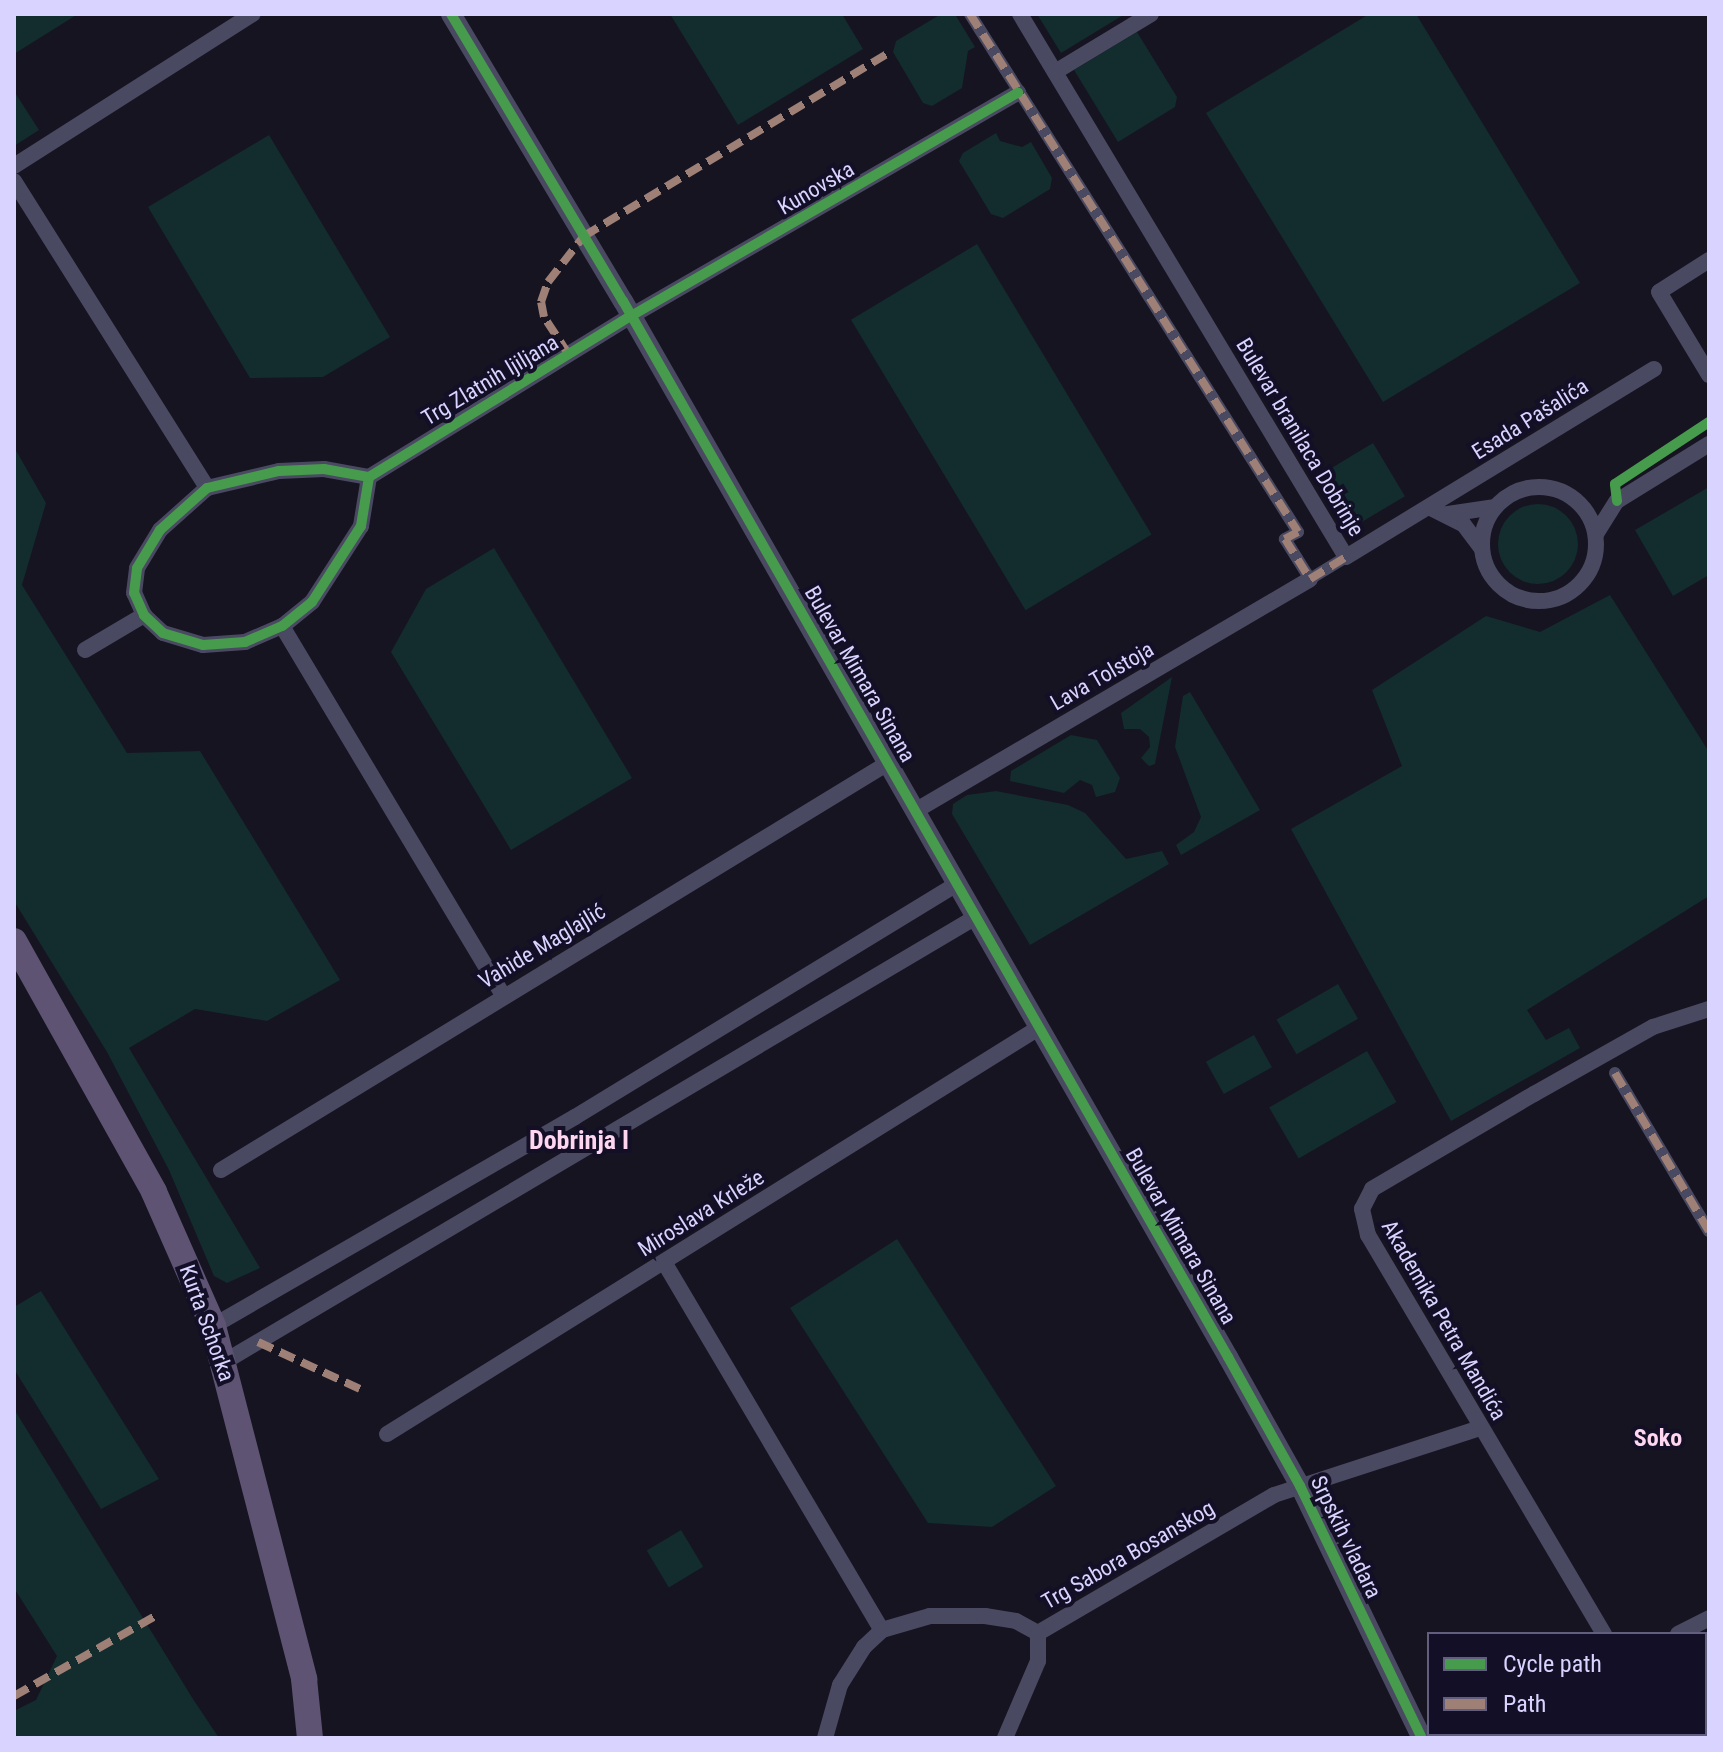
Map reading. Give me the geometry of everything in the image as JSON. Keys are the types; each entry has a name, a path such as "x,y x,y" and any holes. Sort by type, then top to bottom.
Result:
{"main road":[{"name":"Kurta Schorka","path":"14,941 154,1192 213,1326 304,1679 310,1738"}],"street":[{"path":"14,166 253,14"},
{"name":"Bulevar Mimara Sinana","path":"451,14 631,316 958,883 1037,1029 1228,1357"},
{"path":"970,14 1298,532 1285,539 1310,579"},
{"name":"Bulevar branilaca Dobrinje","path":"1020,14 1346,557 1310,579"},
{"path":"1055,72 1145,18"},
{"name":"Kunovska","path":"631,316 1018,93"},
{"path":"14,181 207,488"},
{"path":"1709,260 1659,292 1709,375"},
{"name":"Trg Zlatnih ljiljana","path":"369,477 631,316"},
{"name":"Esada Pašalića","path":"1346,557 1654,369"},
{"path":"1596,534 1617,501 1709,444"},
{"path":"324,469 369,477 361,526 312,602 282,626 245,642 203,645 163,633 144,615 134,593 137,568 160,530 207,488 279,471 324,469"},
{"path":"1429,507 1446,514 1474,535 1499,584 1511,594 1541,601 1570,592 1582,582 1596,554 1596,534 1579,503 1566,493 1536,486 1521,489 1495,507 1484,527 1482,549"},
{"path":"1579,503 1617,501"},
{"path":"1446,514 1495,507"},
{"name":"Lava Tolstoja","path":"915,811 1310,579"},
{"path":"85,650 144,615"},
{"path":"282,626 503,995"},
{"name":"Vahide Maglajlić","path":"221,1170 503,995 888,763"},
{"path":"213,1326 575,1117 958,883"},
{"path":"224,1362 976,917"},
{"name":"Akademika Petra Mandića","path":"1603,1632 1368,1235 1365,1199 1372,1189 1638,1035 1709,1009"},
{"name":"Miroslava Krleže","path":"387,1434 1037,1029"},
{"path":"1615,1073 1709,1231"},
{"path":"664,1262 882,1630 864,1647 840,1685 825,1738"},
{"name":"Srpskih vladara","path":"1228,1357 1300,1486 1422,1738"},
{"name":"Trg Sabora Bosanskog","path":"882,1630 930,1616 985,1616 1016,1621 1038,1633 1274,1495 1480,1428"},
{"path":"1682,1632 1709,1618"},
{"path":"1005,1738 1038,1661 1038,1633"}],"green space":[{"path":"14,14 78,14 14,54"},
{"path":"670,14 842,14 863,49 738,125"},
{"path":"941,14 956,16 975,47 968,51 962,88 932,106 923,103 893,52 896,41"},
{"path":"1037,14 1125,14 1061,53"},
{"path":"1369,14 1416,14 1580,283 1383,402 1206,113"},
{"path":"1137,32 1177,97 1175,107 1118,142 1074,70"},
{"path":"14,91 39,130 14,146"},
{"path":"996,133 1000,141 1022,147 1031,142 1052,178 1050,189 1003,218 991,214 959,161 963,153"},
{"path":"269,135 390,337 323,377 250,378 148,207"},
{"path":"977,244 1152,535 1026,610 851,320"},
{"path":"1373,443 1405,496 1354,527 1322,474"},
{"path":"14,447 46,503 22,585 127,753 200,751 340,980 267,1021 195,1009 129,1048 260,1268 227,1283 214,1276 169,1170 107,1052 14,901"},
{"path":"1709,487 1709,575 1673,596 1635,530"},
{"path":"1530,504 1546,504 1567,515 1578,536 1578,552 1567,573 1546,584 1530,584 1516,578 1504,566 1498,552 1498,536 1504,522 1516,510"},
{"path":"494,548 632,778 511,850 391,652 426,589"},
{"path":"1610,595 1709,752 1709,896 1527,1010 1546,1040 1569,1028 1580,1048 1451,1121 1291,829 1402,766 1372,690 1486,616 1540,632"},
{"path":"1172,677 1155,764 1149,766 1141,758 1150,747 1149,737 1140,729 1124,729 1121,713"},
{"path":"1190,692 1260,810 1181,855 1176,845 1194,832 1201,817 1175,747 1183,696"},
{"path":"1071,735 1097,740 1120,778 1115,792 1096,797 1092,785 1080,780 1064,793 1010,781 1011,771"},
{"path":"996,791 1068,805 1085,813 1126,859 1162,851 1169,864 1030,945 952,814 953,804 967,795"},
{"path":"1338,984 1358,1019 1297,1054 1277,1019"},
{"path":"1254,1035 1272,1067 1224,1094 1206,1062"},
{"path":"1367,1051 1396,1102 1299,1159 1269,1108"},
{"path":"897,1239 1056,1486 992,1527 928,1523 790,1308"},
{"path":"41,1291 159,1479 101,1509 14,1369 14,1307"},
{"path":"14,1409 219,1738 14,1738 14,1711 36,1700 57,1656 14,1588"},
{"path":"681,1530 703,1567 669,1587 647,1551"},
{"path":"1522,1736 1628,1736 1628,1738"}],"marked path":[{"path":"970,14 1298,532 1285,539 1310,579 1346,557"},
{"path":"569,355 544,317 541,302 548,282 584,236 888,53"},
{"path":"1615,1073 1709,1231"},
{"path":"258,1342 360,1389"},
{"path":"14,1696 159,1614"}],"cycle path":[{"path":"451,14 623,301 1228,1357 1300,1486 1422,1738"},
{"path":"369,477 361,526 312,602 282,626 245,642 203,645 163,633 144,615 134,593 137,568 160,530 207,488 279,471 324,469 369,477 631,316 1018,93"},
{"path":"1617,501 1615,484 1709,422"}],"district":[{"name":"Dobrinja I","path":"579,1141"},
{"name":"Soko","path":"1658,1439"}]}
